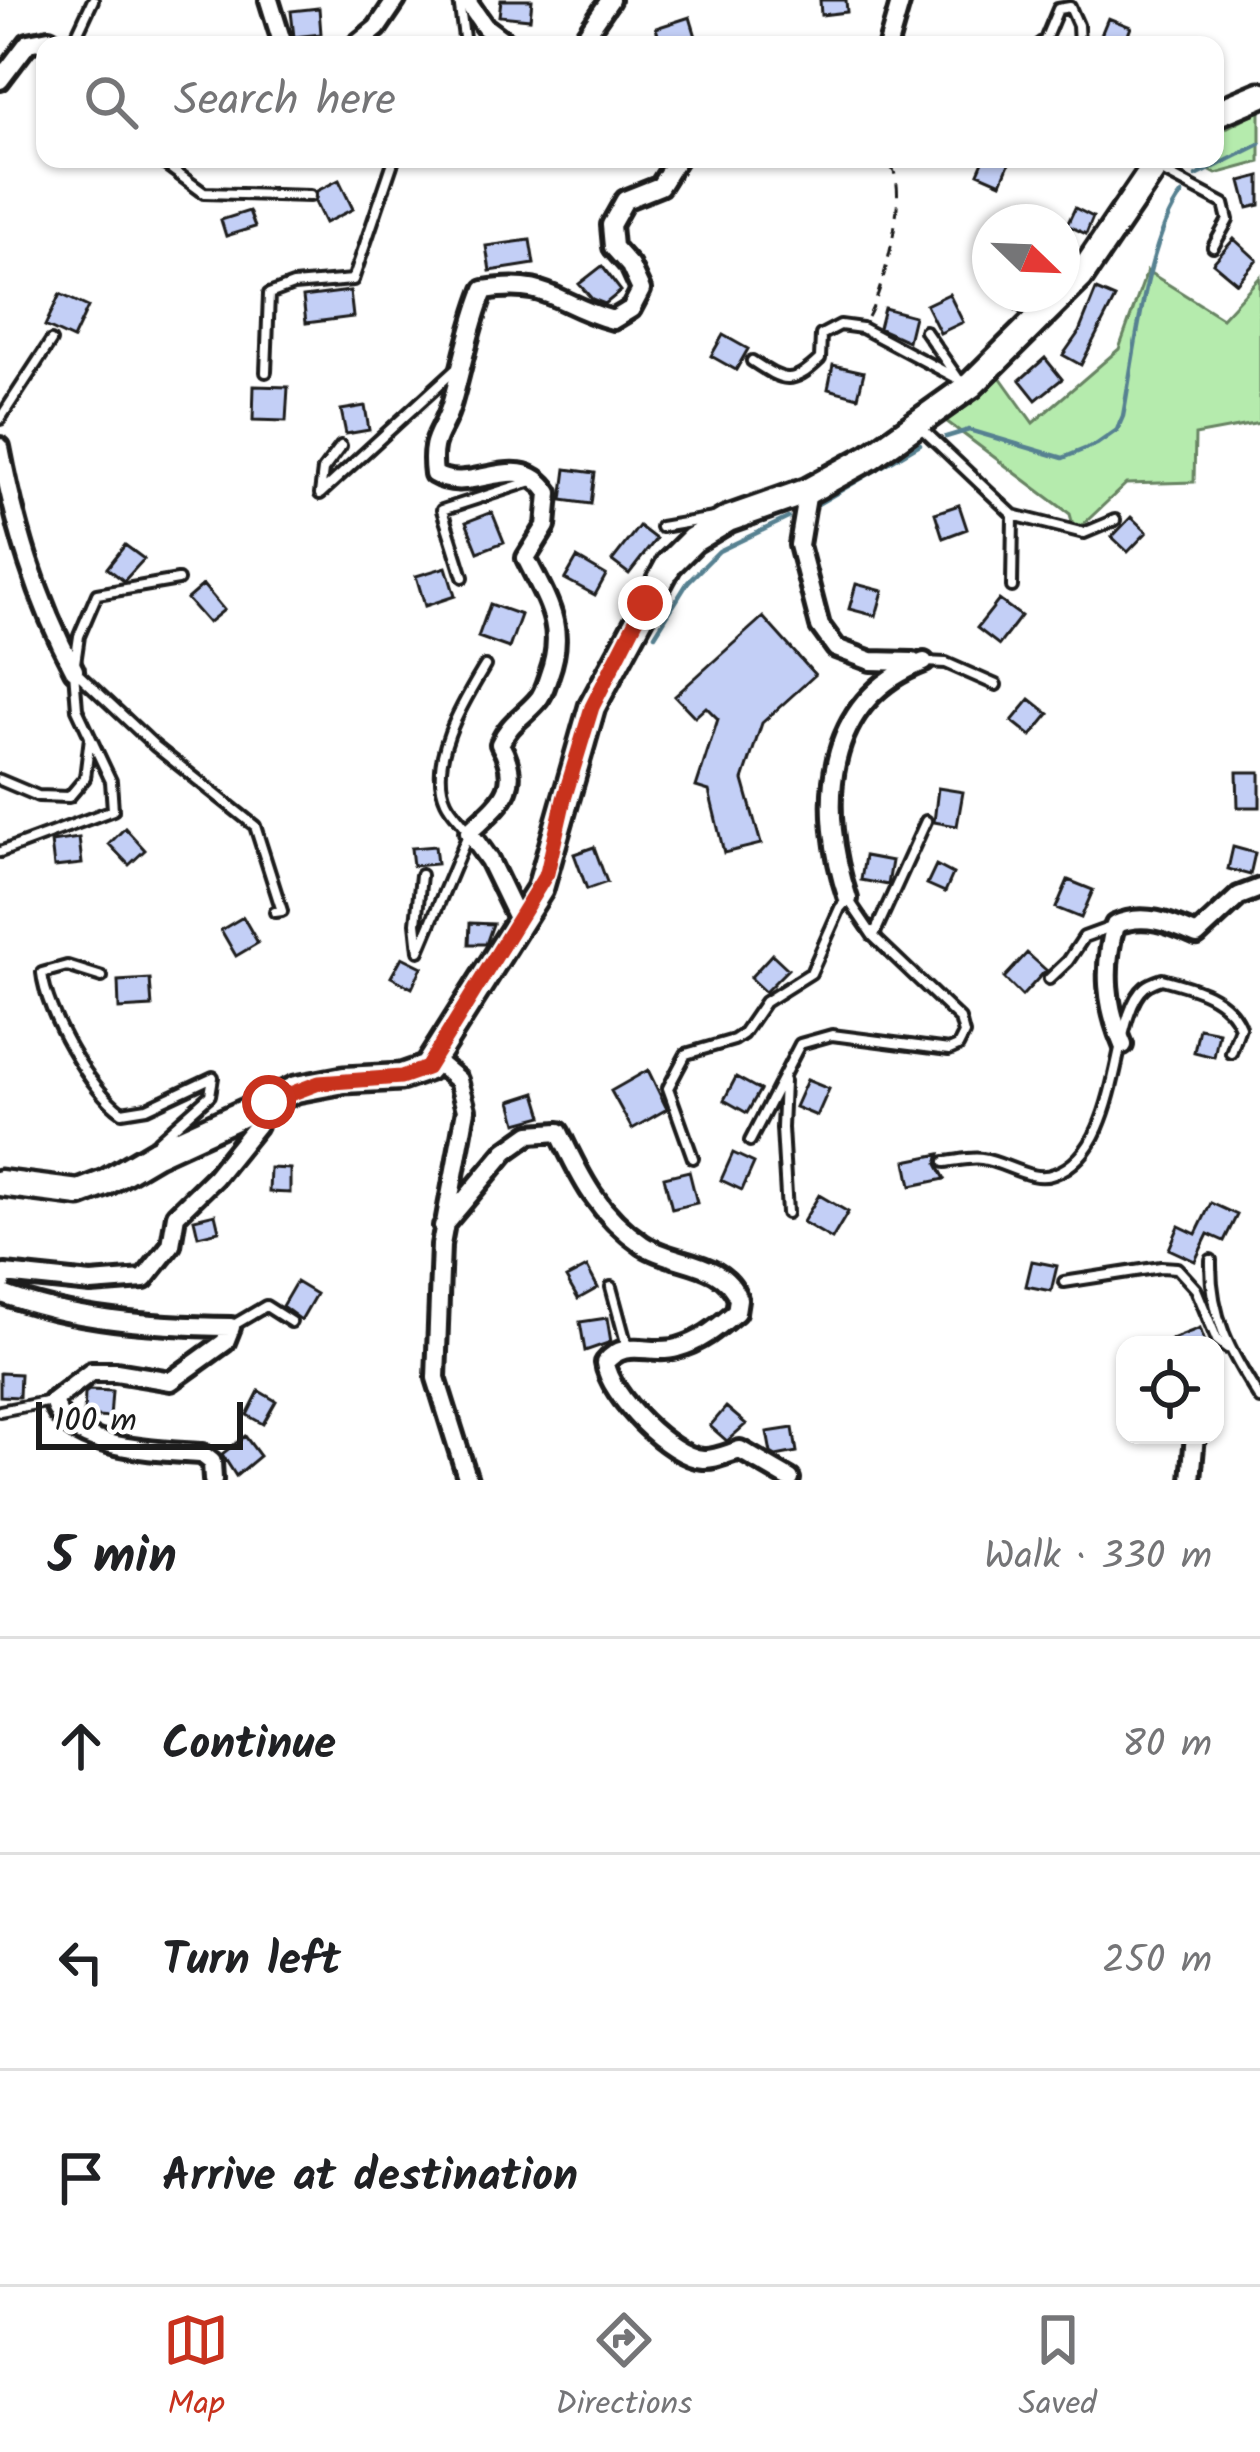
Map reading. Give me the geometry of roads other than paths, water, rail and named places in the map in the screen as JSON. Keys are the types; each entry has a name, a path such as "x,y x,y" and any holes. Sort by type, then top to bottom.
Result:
{"street":[{"path":"269,0 280,36"},
{"path":"367,36 396,0"},
{"path":"463,0 497,36"},
{"path":"585,36 610,0"},
{"path":"891,36 901,0"},
{"path":"0,80 28,43 36,41"},
{"path":"1224,110 1260,95"},
{"path":"520,922 469,832 511,784 512,766 500,744 506,730 540,699 557,645 556,618 526,558 546,526 549,493 540,479 525,473 448,482 434,474 434,437 451,407 468,329 484,290 518,284 614,320 631,309 641,290 630,266 613,247 611,225 625,200 660,186 671,168"},
{"path":"0,1184 79,1193 256,1106 319,1083 420,1072 433,1059 547,873 592,707 669,563 693,540 728,519 808,491 870,457 916,424 1080,278 1154,168"},
{"path":"0,447 14,519 47,621 74,670"},
{"path":"808,491 799,545 820,626 836,648 871,661 924,662"},
{"path":"848,899 835,861 835,755 851,722 875,690 895,673 924,662"},
{"path":"1123,1046 1108,1010 1106,956 1115,925 1147,918 1197,934 1239,896 1260,889"},
{"path":"433,1059 458,1080 466,1110 443,1226 436,1378 468,1480"},
{"path":"212,1480 212,1462 202,1454 129,1448 77,1432 56,1416 52,1401 91,1372 171,1382 225,1342 231,1327 142,1323 31,1305 0,1290 5,1274 91,1283 144,1280 171,1245 176,1215 257,1125 256,1106"},
{"path":"443,1226 506,1151 530,1134 559,1132 589,1195 607,1212 643,1244 723,1276 738,1299 736,1312 708,1336 673,1350 614,1352 604,1363 607,1378 624,1404 682,1454 706,1460 740,1450 790,1479"},
{"path":"1191,1480 1194,1444"}],"lane":[{"path":"76,36 94,0"},
{"path":"463,0 465,36"},
{"path":"1047,36 1058,9 1070,7 1078,36"},
{"path":"170,168 203,193 310,196"},
{"path":"266,372 269,294 293,285 353,280 391,168"},
{"path":"1165,168 1224,204 1228,220 1213,247"},
{"path":"752,361 788,380 800,378 820,359 821,335 840,325 862,328 964,382"},
{"path":"925,331 964,382"},
{"path":"0,419 51,341"},
{"path":"341,446 323,470 320,494 460,365"},
{"path":"916,424 1013,515 1084,533 1115,520"},
{"path":"463,577 442,510 540,479"},
{"path":"1012,586 1013,515"},
{"path":"661,527 701,518 728,519"},
{"path":"0,852 113,810 111,781 77,709 74,670 79,636 97,594 178,580"},
{"path":"924,662 946,663 996,685"},
{"path":"421,875 416,922 419,951 469,832 447,806 442,769 464,702 485,666"},
{"path":"74,670 154,746 255,826 277,887 282,911 275,912"},
{"path":"0,780 38,796 68,797 85,778 90,735"},
{"path":"873,936 926,821"},
{"path":"692,1158 668,1088 686,1054 742,1034 765,1002 811,974 839,908 848,899 873,936 960,1019 964,1034 958,1046 949,1050 832,1035 800,1044 750,1142"},
{"path":"1049,979 1068,962 1084,937 1115,925"},
{"path":"102,977 67,966 42,973 44,996 103,1099 122,1112 147,1108 213,1077 210,1095 156,1144 156,1153"},
{"path":"945,1162 980,1158 1041,1177 1057,1174 1078,1158 1114,1087 1132,1010 1142,988 1162,979 1213,996 1234,1012 1240,1028 1231,1053"},
{"path":"784,1079 787,1213"},
{"path":"1211,1260 1210,1289 1227,1348 1260,1399"},
{"path":"1064,1282 1177,1268 1196,1289 1217,1340 1227,1348"},
{"path":"610,1287 627,1348"},
{"path":"231,1327 266,1306 291,1322"},
{"path":"0,1411 52,1401"}],"waterway":[{"path":"1224,162 1260,144"},
{"path":"1196,176 1212,168"},
{"path":"946,437 969,430 1063,458 1117,430 1151,268 1182,194"},
{"path":"816,505 920,444"},
{"path":"655,635 688,582 719,551 788,518"}]}
